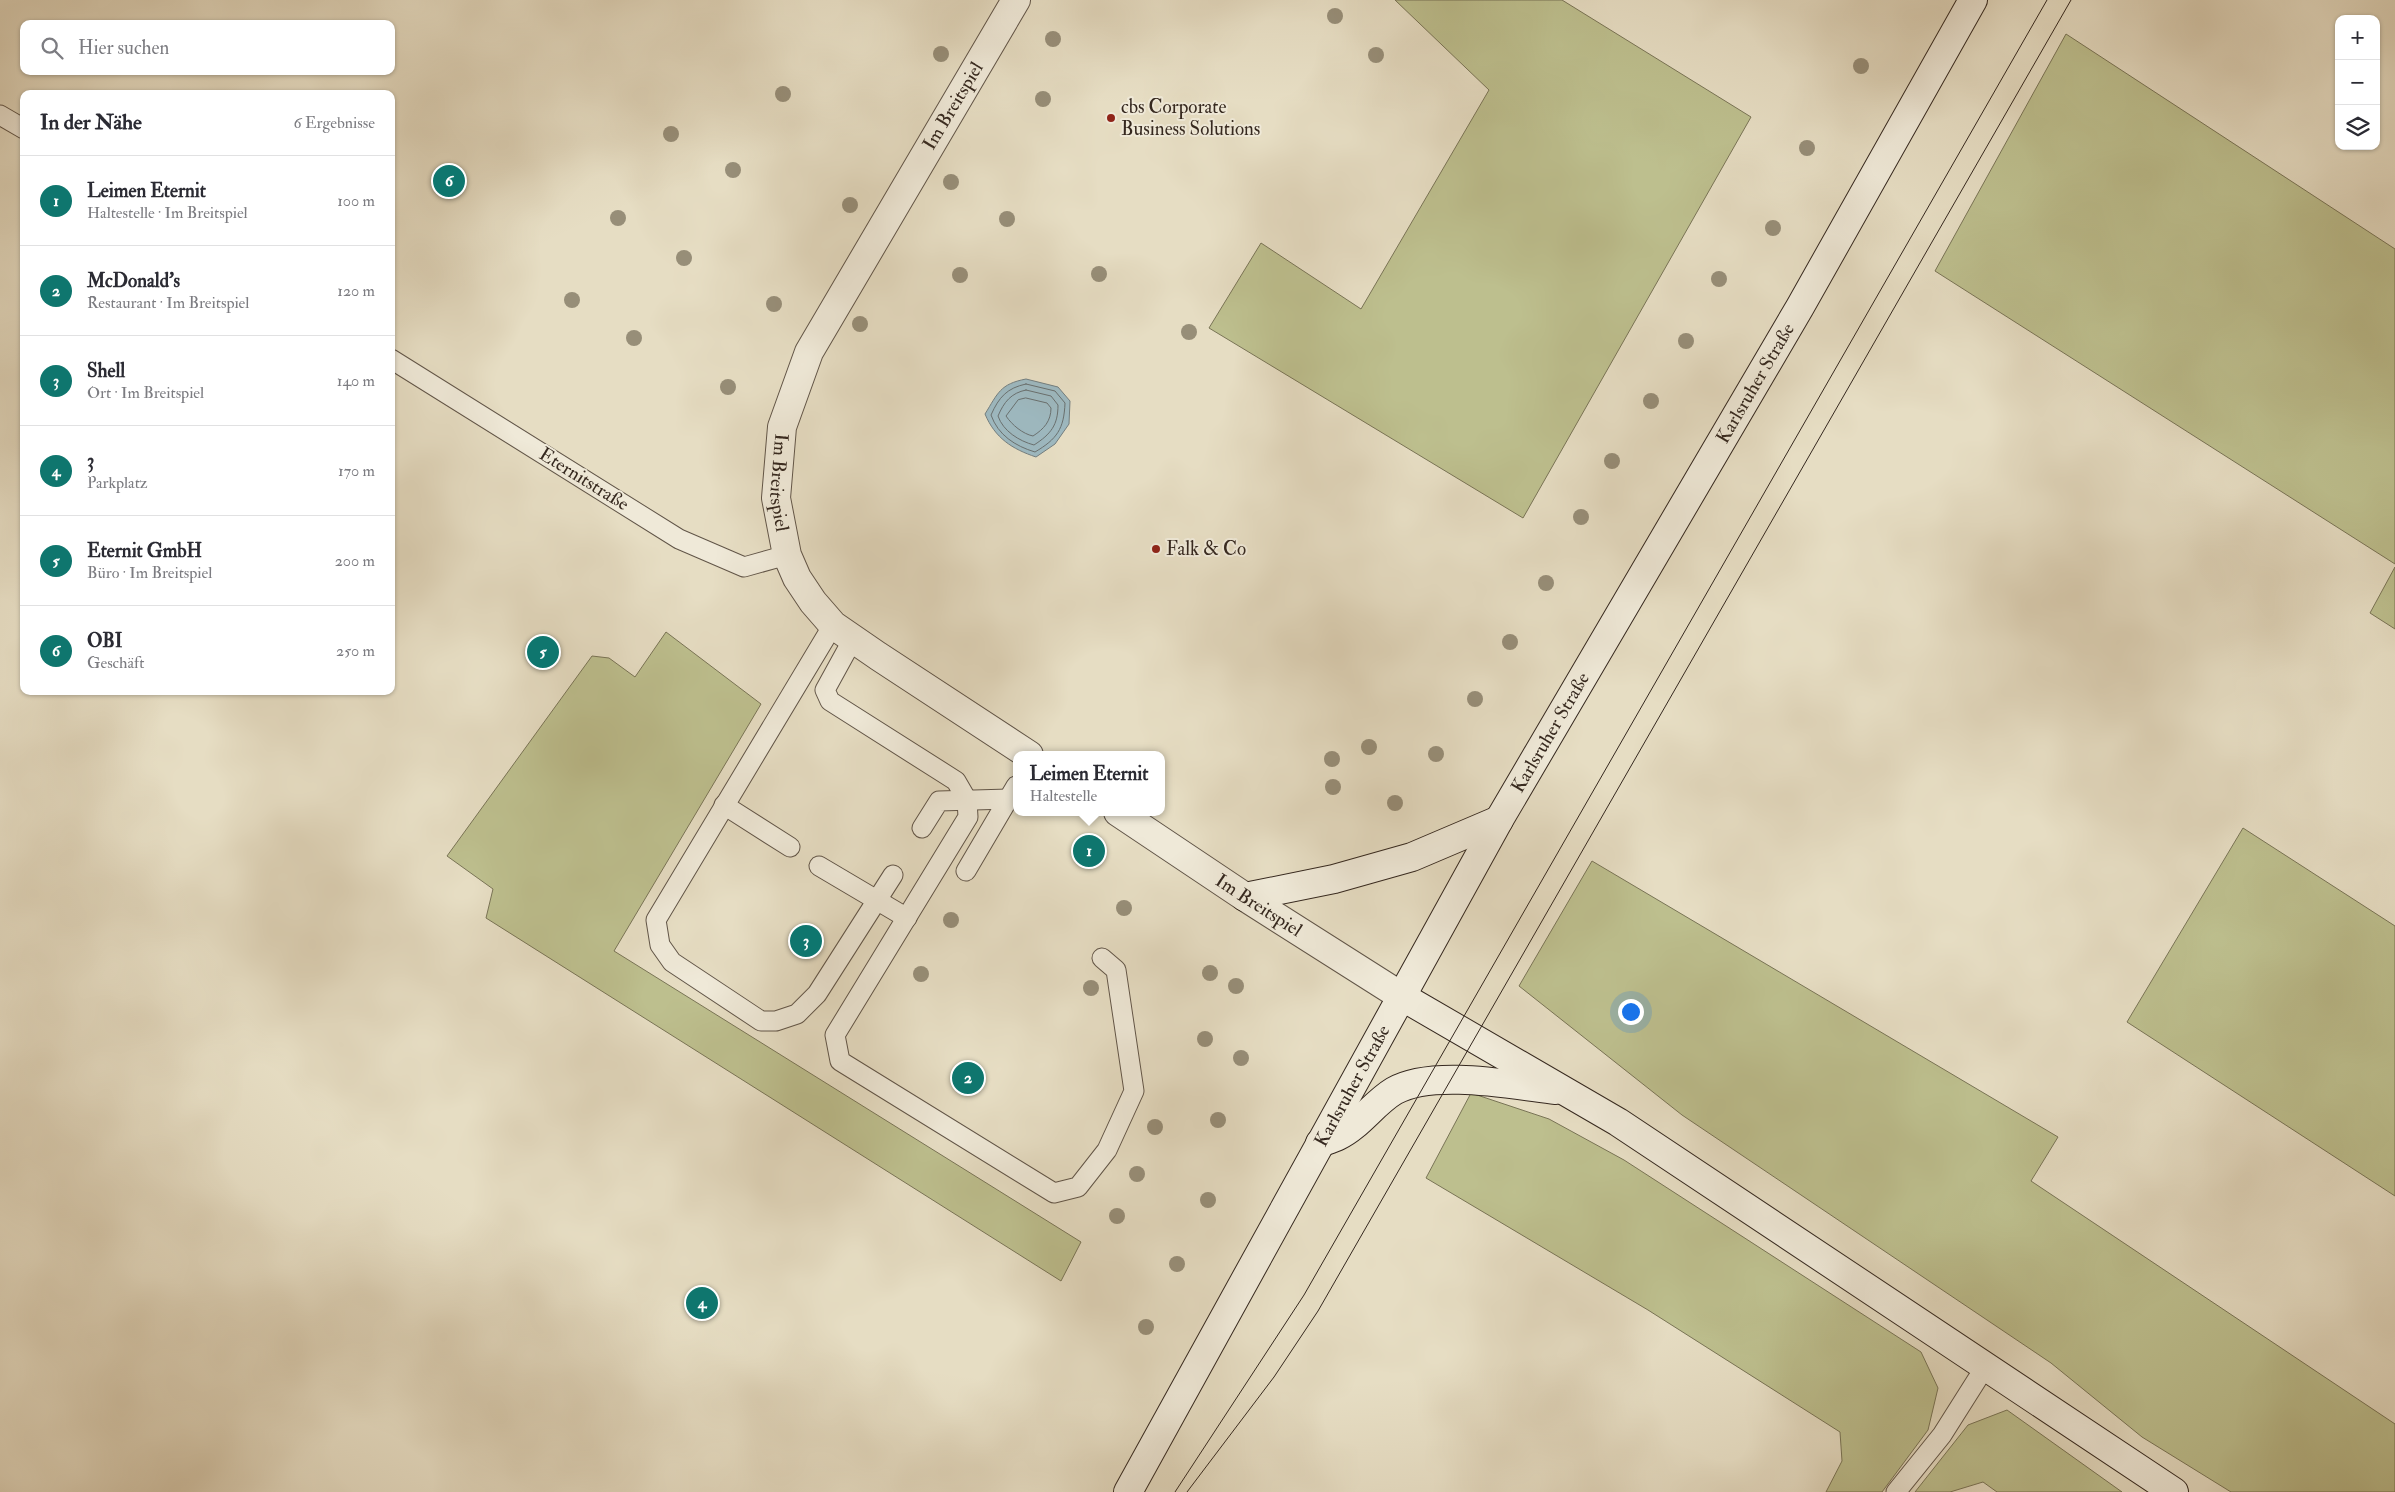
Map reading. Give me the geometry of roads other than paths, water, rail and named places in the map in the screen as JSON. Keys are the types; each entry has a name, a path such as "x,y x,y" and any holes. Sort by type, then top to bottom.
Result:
{"main road":[{"name":"Im Breitspiel","path":"1016,0 809,352 782,427 776,498 787,555 797,578 813,602 843,632 1024,751"},
{"name":"Karlsruher Straße","path":"1133,1481 1498,820 1800,307 1973,0"},
{"name":"Im Breitspiel","path":"1124,816 1245,897 1401,996 1618,1122 2174,1492"},
{"path":"1245,897 1334,879 1395,862 1498,820"},
{"path":"1320,1143 1339,1136 1392,1092 1408,1084 1451,1081 1490,1082 1567,1092"}],"lane":[{"path":"0,115 20,127"},
{"name":"Eternitstraße","path":"395,362 679,539 744,567 787,555"},
{"path":"843,632 787,704 656,920 660,945 672,962 761,1021 776,1022 797,1014 817,994 893,874"},
{"path":"843,632 825,690 830,701 956,780 967,800 968,817 835,1035 840,1061 1054,1193 1078,1187 1107,1150 1134,1091 1116,970 1102,958"},
{"path":"922,828 940,801 967,800 1012,792"},
{"path":"966,871 1012,792"},
{"path":"724,805 790,846"},
{"path":"819,866 907,918"},
{"path":"1896,1492 1942,1434 1985,1368"}],"water":[{"path":"1026,379 1058,387 1070,401 1069,424 1055,444 1036,457 1019,450 999,436 985,414 1001,390 1010,384"}],"tram line":[{"path":"1175,1492 1304,1295 2047,0"},
{"path":"1187,1492 1274,1377 1318,1311 2071,0"}],"place":[{"name":"cbs Corporate Business Solutions","path":"1111,118"},
{"name":"OBI","path":"449,181"},
{"name":"Falk & Co","path":"1156,549"},
{"name":"Eternit GmbH","path":"543,652"},
{"name":"Leimen Eternit","path":"1089,851"},
{"name":"Shell","path":"806,941"},
{"name":"McDonald's","path":"968,1078"},
{"name":"3","path":"702,1303"}]}
